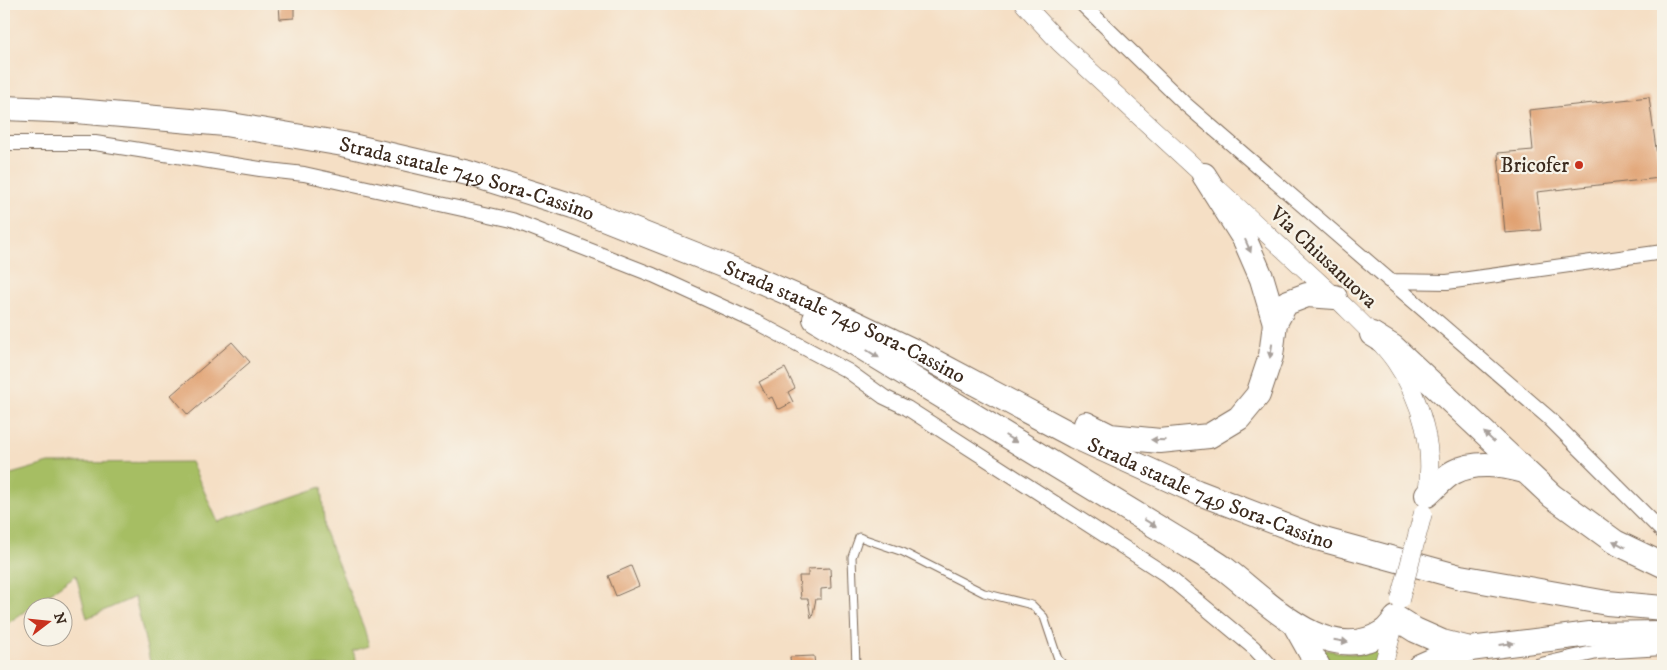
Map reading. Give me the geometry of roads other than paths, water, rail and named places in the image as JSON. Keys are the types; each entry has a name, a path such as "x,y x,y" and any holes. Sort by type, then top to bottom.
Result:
{"highway":[{"name":"Strada statale 749 Sora-Cassino","path":"4,108 76,111 225,124 343,144 468,172 573,206 742,273 832,312 918,353 1074,436 1197,492 1317,538 1460,577 1607,603 1663,608"},
{"path":"1204,175 1245,240 1262,279 1275,323"},
{"path":"677,247 705,268 805,314 856,343 1177,538 1224,569 1295,625 1339,642 1355,643 1366,641 1384,632 1398,609 1415,630 1442,642 1470,649"},
{"path":"832,312 883,328 1110,436 1160,441 1209,436 1239,418 1258,395 1271,356 1275,323 1286,303 1307,295 1335,297"},
{"path":"1372,334 1393,347 1552,496 1615,542 1663,565"},
{"path":"1425,504 1453,472 1476,465 1502,465 1524,471"},
{"path":"1295,625 1318,666"},
{"path":"1420,666 1445,655 1470,649 1590,634 1663,633"}],"street":[{"name":"Via Chiusanuova","path":"1024,4 1060,43 1335,297 1372,334 1394,360 1411,387 1422,416 1428,442 1430,471 1425,504 1383,666"},
{"path":"1082,4 1184,103 1549,418 1663,532"},
{"path":"4,143 95,143 260,169 304,174 512,220 653,274 756,322 848,371 884,397 907,408 1165,574 1254,648 1271,666"},
{"path":"1389,280 1447,282 1663,252"},
{"path":"1536,666 1597,652 1663,648"}],"lane":[{"path":"856,666 852,557 859,537 903,552 984,593 1032,605 1044,617 1058,659 1065,666"}],"place":[{"name":"Bricofer","path":"1579,165"}]}
